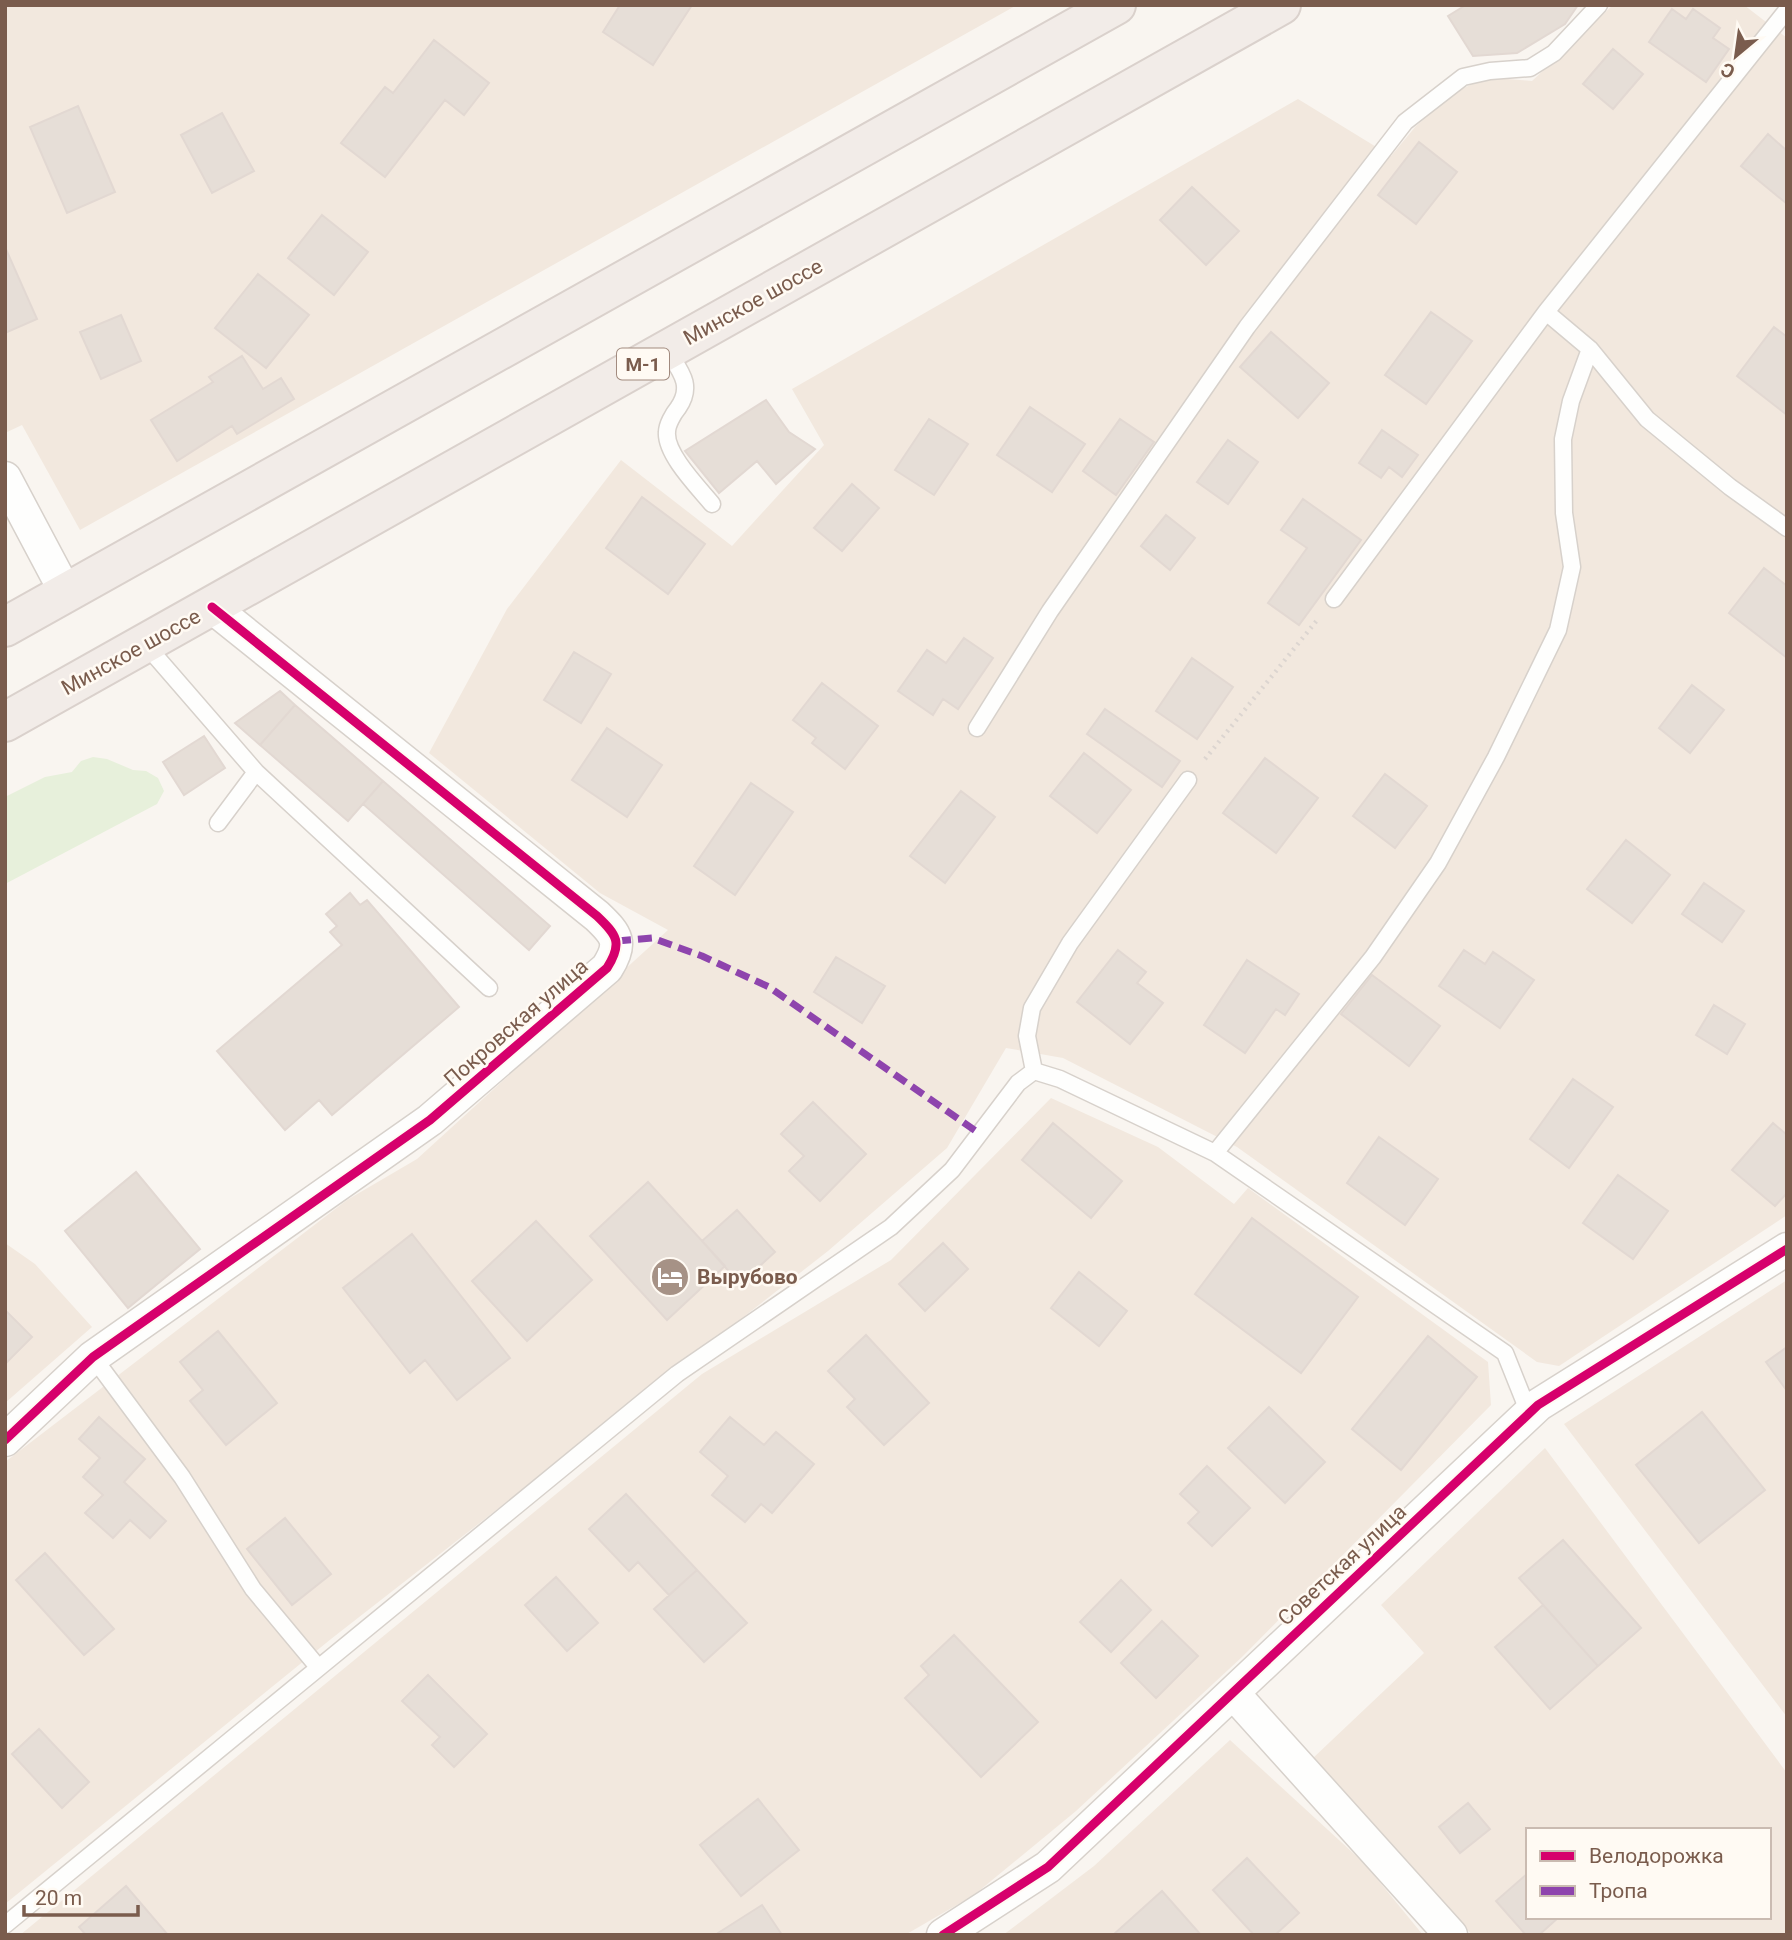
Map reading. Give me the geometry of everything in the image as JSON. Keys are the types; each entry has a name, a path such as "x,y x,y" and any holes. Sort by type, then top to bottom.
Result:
{"highway":[{"path":"5,627 1116,5"},
{"name":"Минское шоссе","path":"5,722 1281,5"}],"street":[{"path":"5,478 66,593"},
{"name":"Покровская улица","path":"5,1440 93,1357 430,1120 607,968 616,954 617,941 610,928 597,916 212,607"},
{"name":"Советская улица","path":"943,1935 1048,1867 1538,1405 1787,1249"},
{"path":"1233,1693 1451,1935"}],"lane":[{"path":"977,727 1050,611 1247,327 1405,122 1463,77 1490,71 1530,68 1554,53 1599,5"},
{"path":"1334,599 1546,312 1787,10"},
{"path":"1546,312 1590,349 1647,419 1730,487 1787,528"},
{"path":"1215,1153 1373,957 1438,863 1496,757 1558,630 1572,567 1564,513 1563,439 1571,401 1590,349"},
{"path":"667,350 685,378 685,397 674,413 666,433 676,461 712,504"},
{"path":"145,644 256,772 489,988"},
{"path":"218,823 256,772"},
{"path":"1034,1071 1027,1036 1032,1008 1070,943 1188,779"},
{"path":"1034,1071 1060,1079 1215,1153 1505,1353 1529,1413"},
{"path":"5,1925 677,1374 891,1227 952,1170 1018,1083 1034,1071"},
{"path":"93,1357 182,1477 253,1589 318,1667"}],"path":[{"path":"1188,779 1334,599"}],"shaded area":[{"path":"5,5 1017,5 80,530 22,425 5,433"},
{"path":"1613,5 1744,5 1787,38 1787,1215 1559,1366 1537,1362 1237,1147 1063,1058 1006,1048 947,1148 828,1251 331,1639 5,1904 5,1462 347,1200 417,1159 668,930 600,893 429,753 507,609 621,460 732,546 824,445 792,389 1298,99 1391,156 1416,126 1454,93 1478,81 1496,78 1532,81"},
{"path":"1051,1098 1158,1147 1234,1204 1248,1188 1488,1362 1491,1405 1242,1657 1076,1811 974,1895 905,1935 20,1935 702,1374 891,1260"},
{"path":"5,1243 35,1264 92,1327 5,1403"},
{"path":"1787,1280 1787,1717 1564,1424"},
{"path":"1545,1448 1787,1773 1787,1935 1472,1935 1312,1759 1424,1653 1381,1605"},
{"path":"1230,1740 1364,1863 1423,1935 1003,1935 1094,1866"}],"green space":[{"path":"93,757 107,759 133,770 146,771 158,778 164,791 157,804 5,884 5,797 45,777 72,772 81,761"}],"building":[{"path":"620,5 692,5 653,65 603,32"},
{"path":"1466,5 1578,5 1565,24 1517,53 1473,56 1448,16"},
{"path":"1672,9 1686,19 1693,9 1720,28 1713,38 1729,49 1706,82 1649,42"},
{"path":"434,40 489,83 464,115 445,100 385,177 341,143 385,87 393,93"},
{"path":"1613,49 1643,74 1613,109 1583,84"},
{"path":"78,106 115,192 67,213 30,127"},
{"path":"222,113 254,171 212,193 181,135"},
{"path":"1768,134 1787,151 1787,204 1741,166"},
{"path":"1419,142 1457,172 1416,224 1378,195"},
{"path":"1192,187 1239,231 1206,265 1160,220"},
{"path":"322,215 368,252 334,295 288,258"},
{"path":"5,247 37,319 5,333"},
{"path":"258,274 309,315 266,368 215,328"},
{"path":"1431,312 1472,341 1426,404 1385,375"},
{"path":"121,315 141,361 101,379 80,332"},
{"path":"1774,327 1787,337 1787,415 1737,376"},
{"path":"1271,332 1329,383 1298,418 1240,367"},
{"path":"242,356 263,389 281,378 294,399 237,434 232,426 177,461 151,420 213,382 209,377"},
{"path":"766,400 789,432 815,449 776,484 757,461 719,493 685,451"},
{"path":"1030,407 1085,444 1052,492 997,455"},
{"path":"929,419 968,444 934,495 895,470"},
{"path":"1120,419 1154,442 1116,495 1083,471"},
{"path":"1382,430 1418,455 1402,477 1389,467 1381,478 1359,463"},
{"path":"1228,440 1258,462 1228,504 1197,482"},
{"path":"852,484 879,508 842,551 814,528"},
{"path":"642,497 705,544 668,594 606,548"},
{"path":"1303,499 1361,540 1299,625 1268,603 1307,548 1281,530"},
{"path":"1166,515 1195,538 1170,570 1141,546"},
{"path":"1764,568 1787,586 1787,658 1729,613"},
{"path":"964,638 993,658 958,709 943,699 933,715 898,691 927,650 946,663"},
{"path":"574,652 611,674 581,723 544,700"},
{"path":"1192,658 1233,687 1197,739 1156,711"},
{"path":"822,683 878,726 845,769 812,743 816,738 793,720"},
{"path":"1692,685 1724,710 1690,753 1659,728"},
{"path":"280,691 295,705 260,745 235,723"},
{"path":"295,705 383,781 348,821 260,745"},
{"path":"1105,709 1180,761 1162,787 1087,734"},
{"path":"607,728 662,765 627,817 572,780"},
{"path":"204,736 225,768 184,795 163,762"},
{"path":"1084,753 1131,790 1097,833 1050,796"},
{"path":"1265,758 1318,798 1276,853 1223,813"},
{"path":"1385,774 1427,806 1395,848 1353,816"},
{"path":"383,781 550,926 529,950 363,804"},
{"path":"751,783 793,812 735,895 694,866"},
{"path":"961,791 995,817 945,883 910,856"},
{"path":"1626,840 1670,875 1632,923 1587,889"},
{"path":"1704,883 1744,911 1722,942 1682,914"},
{"path":"350,893 360,905 367,900 459,1007 332,1115 319,1100 285,1130 217,1051 342,945 330,932 337,926 326,914"},
{"path":"1118,950 1146,972 1137,983 1163,1003 1130,1044 1077,1002"},
{"path":"1464,950 1485,964 1493,952 1534,980 1500,1028 1439,986"},
{"path":"836,957 885,986 862,1023 814,992"},
{"path":"1247,960 1299,994 1285,1015 1276,1009 1245,1053 1204,1025"},
{"path":"1372,975 1440,1026 1409,1066 1341,1014"},
{"path":"1714,1005 1745,1024 1727,1054 1696,1035"},
{"path":"1573,1079 1613,1107 1569,1168 1530,1139"},
{"path":"813,1102 866,1154 820,1201 789,1171 804,1156 781,1134"},
{"path":"1053,1123 1122,1181 1091,1218 1022,1160"},
{"path":"1773,1123 1787,1135 1787,1193 1775,1206 1732,1170"},
{"path":"1379,1137 1438,1179 1405,1225 1347,1183"},
{"path":"136,1172 200,1249 128,1308 65,1231"},
{"path":"1618,1175 1668,1211 1633,1259 1583,1223"},
{"path":"648,1182 725,1266 667,1320 590,1236"},
{"path":"737,1210 775,1252 740,1284 702,1241"},
{"path":"1252,1218 1358,1297 1301,1373 1195,1294"},
{"path":"536,1221 592,1280 527,1341 472,1281"},
{"path":"412,1234 510,1358 457,1400 425,1360 410,1373 343,1288"},
{"path":"943,1243 968,1269 925,1311 899,1284"},
{"path":"1079,1272 1127,1311 1099,1346 1051,1308"},
{"path":"5,1310 32,1337 5,1364"},
{"path":"218,1331 277,1403 226,1445 190,1401 203,1390 180,1362"},
{"path":"866,1335 929,1403 884,1445 847,1407 855,1399 828,1371"},
{"path":"1428,1336 1477,1377 1401,1470 1352,1429"},
{"path":"1787,1347 1787,1391 1766,1362"},
{"path":"1269,1407 1325,1462 1285,1503 1228,1448"},
{"path":"1702,1412 1765,1490 1699,1543 1636,1465"},
{"path":"99,1417 145,1459 124,1482 166,1521 150,1538 130,1520 113,1538 85,1513 103,1495 83,1477 100,1458 79,1439"},
{"path":"730,1417 764,1445 776,1432 814,1464 772,1513 761,1504 745,1522 712,1495 728,1476 700,1452"},
{"path":"1207,1466 1250,1508 1212,1546 1188,1523 1199,1512 1180,1494"},
{"path":"626,1494 697,1570 669,1595 638,1562 629,1571 589,1529"},
{"path":"285,1518 331,1574 292,1605 247,1549"},
{"path":"1563,1540 1641,1628 1598,1666 1519,1578"},
{"path":"45,1553 114,1629 84,1655 16,1580"},
{"path":"697,1570 747,1623 704,1662 654,1609"},
{"path":"556,1577 598,1623 567,1651 525,1605"},
{"path":"1121,1580 1151,1610 1111,1652 1080,1622"},
{"path":"1543,1605 1598,1666 1550,1709 1495,1647"},
{"path":"1162,1621 1198,1656 1156,1698 1121,1663"},
{"path":"954,1635 1038,1722 981,1777 905,1698 929,1675 921,1666"},
{"path":"428,1675 487,1734 454,1767 432,1745 440,1737 402,1701"},
{"path":"39,1729 89,1782 62,1808 12,1754"},
{"path":"758,1799 799,1850 741,1896 700,1845"},
{"path":"1468,1803 1490,1829 1460,1853 1439,1827"},
{"path":"1247,1858 1299,1913 1275,1935 1254,1935 1213,1890"},
{"path":"1526,1875 1526,1919 1557,1919 1539,1935 1526,1935 1496,1901"},
{"path":"126,1886 168,1935 86,1935 79,1927"},
{"path":"1162,1891 1201,1935 1113,1935"},
{"path":"762,1905 782,1935 715,1935"}],"marked path":[{"path":"617,941 652,938 702,956 769,987 980,1134"}],"cycle path":[{"path":"5,1440 93,1357 430,1120 607,968 615,952 616,940 597,916 212,607"},
{"path":"943,1935 1048,1867 1538,1405 1787,1249"}],"place":[{"name":"Вырубово","path":"670,1277"}]}
